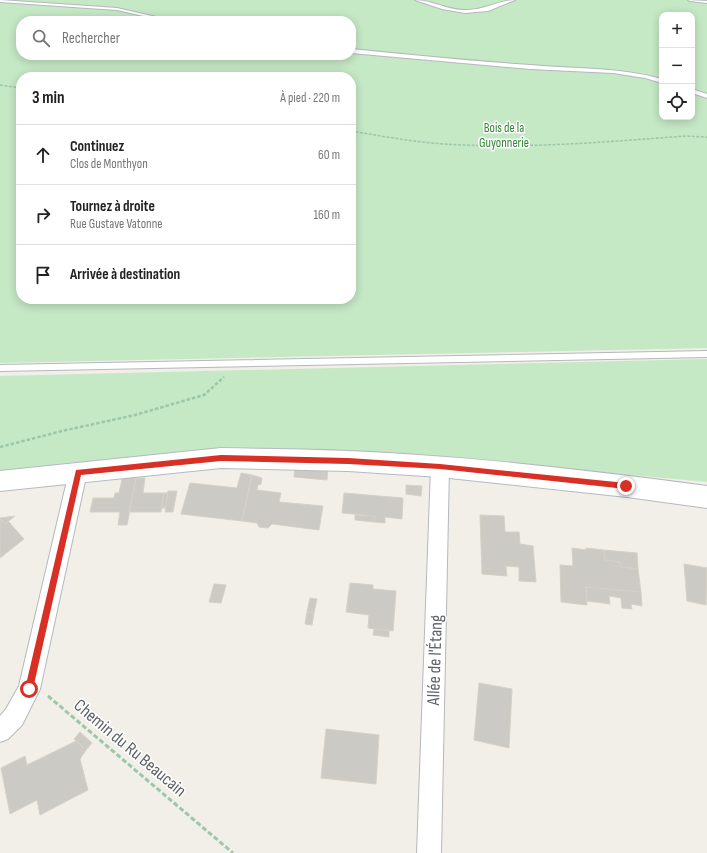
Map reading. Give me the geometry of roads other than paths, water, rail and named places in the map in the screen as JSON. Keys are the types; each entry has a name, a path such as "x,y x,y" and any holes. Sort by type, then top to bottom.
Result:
{"street":[{"path":"0,481 221,458 348,461 440,466 626,486 707,497"},
{"name":"Allée de l'Étang","path":"429,853 440,466"},
{"path":"0,731 14,718 29,689 78,472"}],"lane":[{"path":"417,0 461,12 473,12 491,9 513,0"},
{"path":"690,0 707,2"},
{"path":"0,1 117,9 149,16"},
{"path":"356,51 530,67 600,69 632,73 659,80"},
{"path":"695,92 707,96"},
{"path":"0,368 707,354"}],"park label":[{"name":"Bois de la Guyonnerie","path":"504,136"}]}
